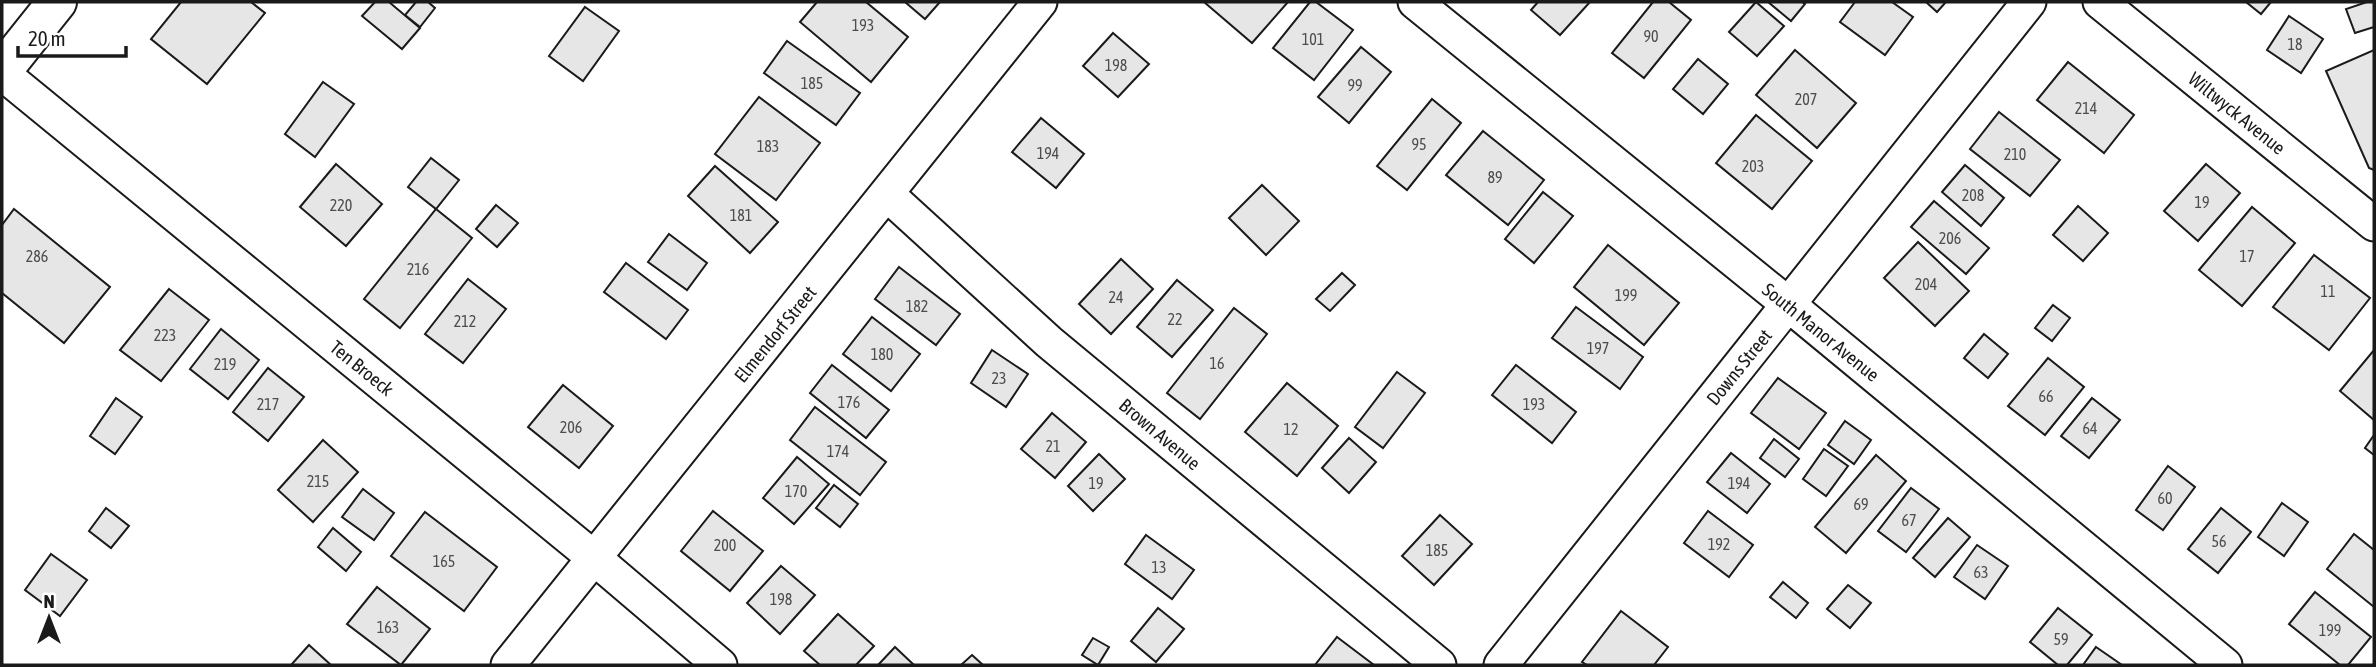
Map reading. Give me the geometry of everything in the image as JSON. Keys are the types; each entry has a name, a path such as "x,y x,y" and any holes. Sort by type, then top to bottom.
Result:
{"main road":[{"path":"2,72 57,2"}],"street":[{"name":"Elmendorf Street","path":"508,665 888,195 1040,2"},
{"name":"South Manor Avenue","path":"1415,2 1789,305 2225,665"},
{"name":"Downs Street","path":"1501,665 2029,2"},
{"name":"Wiltwyck Avenue","path":"2100,2 2374,224"},
{"name":"Ten Broeck","path":"2,72 593,557 720,665"},
{"name":"Brown Avenue","path":"888,195 1049,342 1439,665"}],"building":[{"path":"181,2 251,2 265,13 207,84 151,39"},
{"path":"375,2 389,2 420,28 402,49 362,16"},
{"path":"416,2 428,2 435,8 420,27 405,15"},
{"path":"817,2 866,2 908,37 871,82 800,22"},
{"path":"905,2 940,2 925,19"},
{"path":"1204,2 1288,2 1252,43"},
{"path":"1310,2 1316,2 1353,30 1314,80 1273,48"},
{"path":"1538,2 1590,2 1560,35 1531,10"},
{"path":"1653,2 1669,2 1691,20 1644,78 1612,53"},
{"path":"1756,2 1784,26 1757,56 1729,32"},
{"path":"1768,2 1802,2 1805,4 1791,21"},
{"path":"1855,2 1892,2 1913,17 1885,55 1840,22"},
{"path":"1926,2 1946,2 1937,12"},
{"path":"2246,2 2271,2 2261,14"},
{"path":"2374,2 2374,27 2355,33 2346,9"},
{"path":"585,7 619,31 583,81 549,56"},
{"path":"2289,16 2323,39 2301,73 2267,50"},
{"path":"1113,33 1149,64 1118,97 1083,66"},
{"path":"787,41 860,93 836,125 764,73"},
{"path":"1361,47 1391,72 1349,123 1318,97"},
{"path":"1795,50 1856,103 1817,148 1756,95"},
{"path":"2374,50 2374,170 2369,168 2326,71"},
{"path":"1698,59 1728,84 1703,114 1673,89"},
{"path":"2068,62 2134,115 2104,153 2037,100"},
{"path":"323,82 354,104 315,157 285,134"},
{"path":"759,97 820,143 776,200 715,154"},
{"path":"1432,99 1461,123 1407,190 1377,166"},
{"path":"1999,112 2060,160 2030,196 1970,149"},
{"path":"1756,115 1812,161 1772,209 1716,163"},
{"path":"1041,118 1084,154 1056,188 1012,152"},
{"path":"1483,131 1544,180 1508,225 1446,175"},
{"path":"431,158 459,180 436,209 408,187"},
{"path":"336,164 382,204 346,246 300,207"},
{"path":"2206,164 2240,193 2198,241 2164,211"},
{"path":"1965,165 2004,198 1981,226 1942,192"},
{"path":"715,166 778,222 750,253 688,196"},
{"path":"1262,185 1299,221 1266,255 1229,218"},
{"path":"1543,192 1573,216 1534,263 1505,239"},
{"path":"1934,201 1989,248 1966,274 1911,227"},
{"path":"496,205 518,223 497,247 476,229"},
{"path":"2078,206 2108,233 2083,261 2053,235"},
{"path":"2252,207 2295,243 2242,306 2199,270"},
{"path":"14,209 110,287 64,343 2,293 2,225"},
{"path":"436,209 472,238 400,328 364,299"},
{"path":"669,234 707,263 687,290 648,262"},
{"path":"1918,242 1969,291 1935,326 1884,278"},
{"path":"1608,245 1679,303 1644,345 1574,287"},
{"path":"2314,255 2370,298 2329,350 2273,307"},
{"path":"1121,259 1153,289 1111,334 1079,304"},
{"path":"626,263 688,310 666,339 604,292"},
{"path":"899,267 960,314 936,345 875,299"},
{"path":"1342,273 1355,285 1330,311 1316,299"},
{"path":"468,279 506,309 463,363 425,334"},
{"path":"1177,280 1213,310 1172,357 1137,327"},
{"path":"169,289 209,320 161,381 120,350"},
{"path":"2053,305 2070,318 2052,341 2035,328"},
{"path":"1576,307 1643,357 1620,389 1552,338"},
{"path":"1234,308 1267,334 1200,419 1167,393"},
{"path":"872,317 920,354 891,391 843,354"},
{"path":"221,329 259,360 228,399 190,369"},
{"path":"1984,334 2008,354 1988,378 1964,358"},
{"path":"992,350 1028,374 1006,407 971,383"},
{"path":"2374,350 2374,420 2340,391"},
{"path":"2048,358 2084,387 2045,435 2008,406"},
{"path":"832,365 889,410 866,438 810,393"},
{"path":"1516,365 1576,412 1552,443 1492,395"},
{"path":"268,368 304,397 268,441 233,412"},
{"path":"1397,372 1425,393 1383,448 1355,427"},
{"path":"1778,378 1826,413 1799,449 1751,413"},
{"path":"1287,383 1338,426 1297,476 1245,432"},
{"path":"563,385 613,426 579,468 528,427"},
{"path":"116,398 142,417 115,454 90,436"},
{"path":"2092,398 2120,420 2089,458 2061,436"},
{"path":"815,407 886,462 860,495 790,440"},
{"path":"1052,413 1086,442 1055,478 1021,449"},
{"path":"1845,421 1871,440 1854,464 1828,445"},
{"path":"2374,435 2374,455 2365,448"},
{"path":"1349,438 1376,462 1349,493 1322,468"},
{"path":"1774,439 1799,459 1785,477 1760,458"},
{"path":"323,440 358,472 313,522 278,490"},
{"path":"1824,449 1848,466 1826,496 1803,479"},
{"path":"1731,453 1770,484 1747,513 1707,482"},
{"path":"1099,454 1125,479 1093,511 1068,486"},
{"path":"1876,455 1906,481 1846,553 1815,527"},
{"path":"797,457 829,484 794,524 763,498"},
{"path":"2168,466 2195,487 2163,530 2136,510"},
{"path":"834,485 858,504 840,527 816,508"},
{"path":"1911,488 1939,509 1906,552 1878,531"},
{"path":"363,489 394,513 374,540 342,517"},
{"path":"2282,503 2308,522 2284,556 2258,537"},
{"path":"106,508 129,526 111,548 89,531"},
{"path":"2221,508 2251,532 2218,573 2188,549"},
{"path":"713,511 763,551 730,591 681,551"},
{"path":"1708,511 1753,545 1729,577 1684,543"},
{"path":"425,512 497,567 464,611 391,556"},
{"path":"1440,515 1472,544 1434,585 1402,556"},
{"path":"1948,518 1970,537 1935,577 1913,558"},
{"path":"333,528 361,552 346,571 318,547"},
{"path":"2354,534 2374,550 2374,607 2327,569"},
{"path":"1146,535 1194,570 1172,599 1125,564"},
{"path":"1977,545 2008,566 1985,599 1954,577"},
{"path":"51,554 87,580 60,616 25,590"},
{"path":"781,566 815,595 780,634 747,603"},
{"path":"1783,582 1808,603 1796,618 1770,597"},
{"path":"1848,585 1871,603 1850,628 1827,609"},
{"path":"377,587 430,629 401,665 347,624"},
{"path":"2315,592 2371,637 2348,665 2340,665 2289,624"},
{"path":"1158,608 1184,629 1156,662 1131,641"},
{"path":"2058,608 2092,635 2067,665 2058,665 2030,642"},
{"path":"1621,611 1668,647 1654,665 1587,665 1582,662"},
{"path":"838,614 874,646 856,665 820,665 804,651"},
{"path":"1337,637 1374,665 1315,665"},
{"path":"1093,638 1109,647 1098,665 1082,655"},
{"path":"309,645 331,665 291,665"},
{"path":"895,647 914,665 878,665"},
{"path":"2096,647 2122,665 2083,665"},
{"path":"972,655 983,665 961,665"}]}
